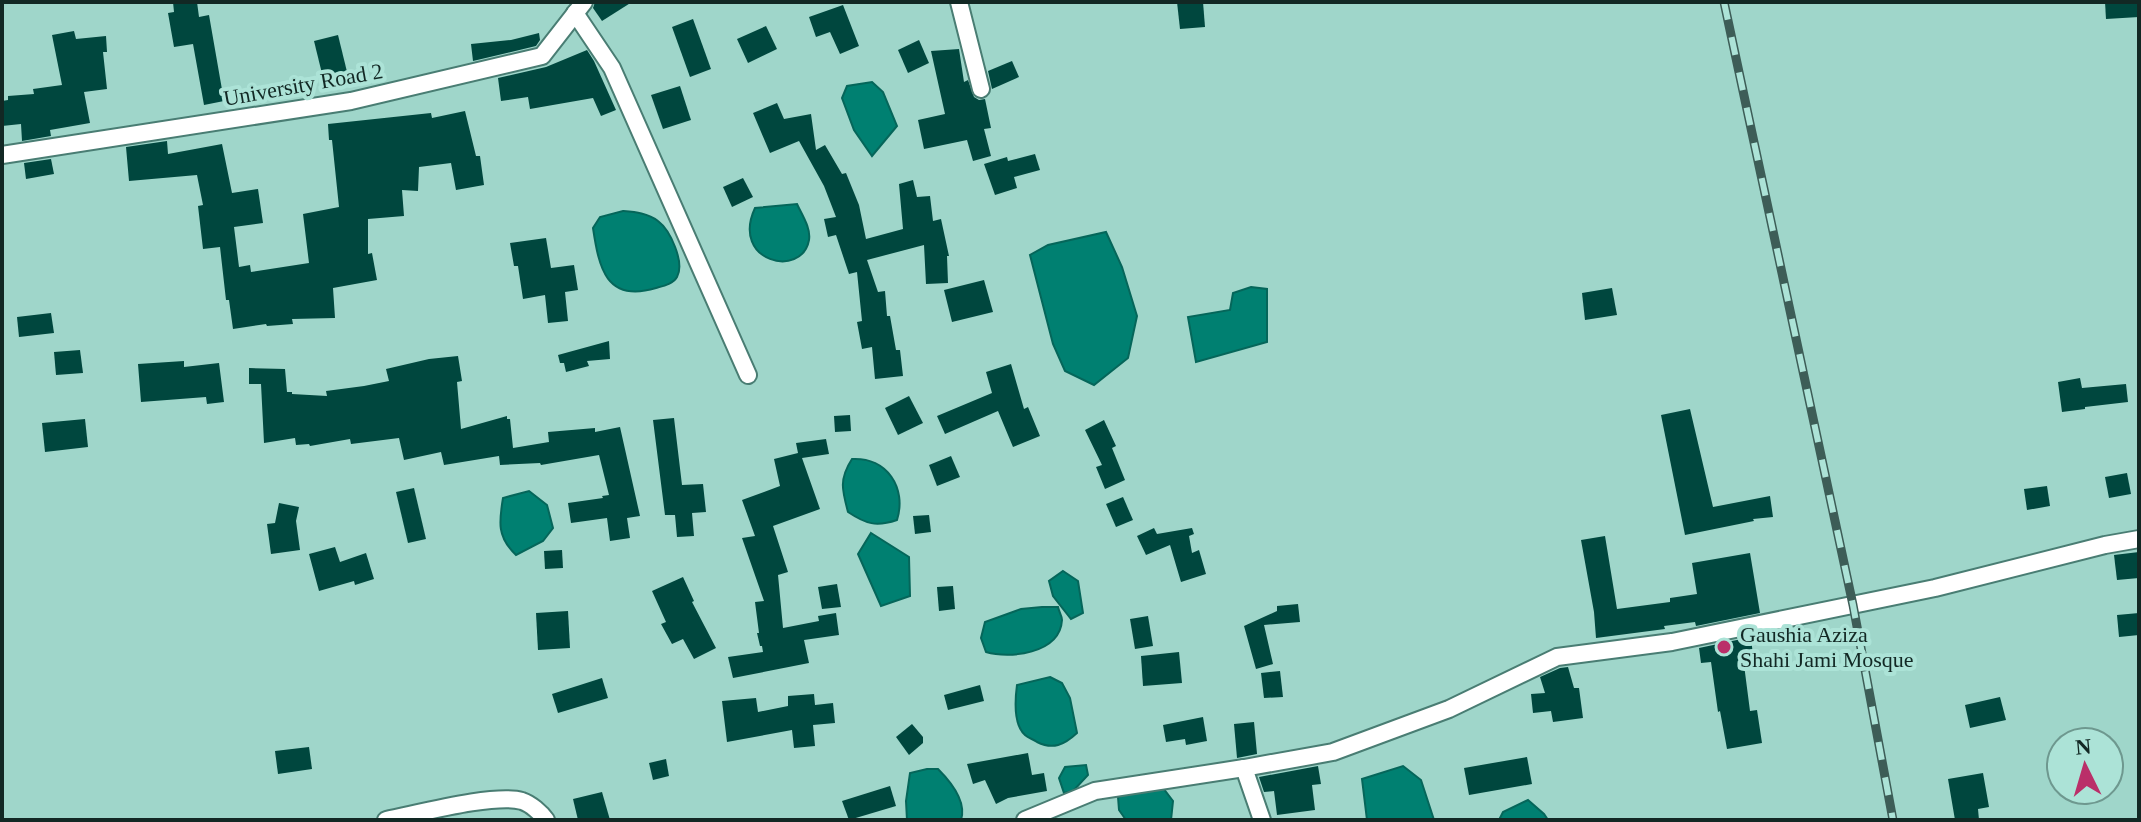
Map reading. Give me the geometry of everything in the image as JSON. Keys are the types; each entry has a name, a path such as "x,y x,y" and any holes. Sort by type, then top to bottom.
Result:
{"street":[{"path":"959,2 981,89"},
{"path":"580,8 612,68 748,375"},
{"name":"University Road 2","path":"2,155 351,101 542,56 580,8"},
{"path":"1025,820 1095,791 1333,752 1449,709 1557,657 1687,639 1935,588 2139,539"},
{"path":"1244,768 1262,820"},
{"path":"386,820 470,803 510,799 525,801 546,820"}],"shaded area":[{"path":"872,82 883,92 897,126 872,156 854,130 842,98 847,86"},
{"path":"797,204 809,231 804,252 794,259 770,259 759,252 752,241 750,226 755,208"},
{"path":"623,211 650,216 667,231 679,263 677,277 673,281 639,291 626,291 608,279 598,256 593,228 600,217"},
{"path":"1106,232 1122,267 1137,316 1128,358 1094,385 1065,371 1053,344 1030,255 1048,245"},
{"path":"1251,287 1267,289 1267,342 1196,362 1188,317 1230,310 1233,293"},
{"path":"852,459 875,463 891,477 899,497 897,520 871,523 848,512 843,485"},
{"path":"529,491 547,505 553,528 543,541 516,555 502,535 503,498"},
{"path":"871,533 909,557 910,596 881,606 858,554"},
{"path":"1063,571 1078,581 1083,613 1071,619 1053,596 1049,581"},
{"path":"1058,607 1062,617 1053,640 1043,647 1020,654 986,652 981,638 985,622 1021,609"},
{"path":"1050,677 1062,683 1070,698 1077,733 1053,746 1025,735 1018,725 1016,712 1017,685"},
{"path":"1086,765 1088,775 1073,791 1064,793 1059,778 1065,767"},
{"path":"1403,766 1421,780 1434,820 1367,820 1362,779"},
{"path":"938,769 953,786 962,806 961,820 907,820 910,773"},
{"path":"1141,788 1163,788 1173,801 1171,820 1126,820 1119,810 1118,797"},
{"path":"1528,800 1548,820 1499,820 1503,812"}],"building":[{"path":"173,2 197,2 199,17 209,15 224,101 204,105 193,44 174,47 168,13 174,12"},
{"path":"595,2 632,2 602,21 593,8"},
{"path":"1177,2 1203,2 1205,27 1180,29"},
{"path":"2105,2 2139,2 2139,17 2106,19"},
{"path":"843,5 859,46 840,54 830,32 816,37 809,17"},
{"path":"693,19 711,69 690,77 672,27"},
{"path":"766,26 777,49 748,63 737,39"},
{"path":"74,31 76,39 106,36 107,52 103,52 107,89 84,92 90,123 50,130 51,136 22,141 21,124 2,126 2,101 8,100 8,96 34,94 33,89 62,85 52,35"},
{"path":"539,33 540,40 536,46 473,61 471,44 511,40"},
{"path":"338,35 350,84 326,90 314,41"},
{"path":"919,40 929,63 908,73 898,50"},
{"path":"959,49 964,82 968,80 974,97 985,99 991,128 984,129 991,156 973,161 967,140 924,149 918,120 945,114 931,51"},
{"path":"587,50 616,110 601,116 593,98 530,109 528,97 501,101 498,78 546,67"},
{"path":"1012,61 1019,77 992,89 988,71"},
{"path":"680,86 691,120 663,129 651,95"},
{"path":"777,103 784,119 811,114 816,150 825,145 842,174 846,173 859,205 866,239 903,229 899,184 913,180 917,197 930,196 933,221 941,219 949,256 948,283 926,284 924,245 867,260 878,292 885,291 887,316 890,316 896,350 900,350 903,376 875,379 872,347 862,349 857,322 862,321 857,272 849,274 836,235 828,237 824,219 836,217 824,186 799,141 770,153 753,113"},
{"path":"465,111 476,156 480,156 484,185 456,190 451,163 419,167 418,191 402,190 404,216 368,219 368,254 372,253 377,280 333,288 335,318 292,319 293,324 233,329 220,247 203,249 198,206 203,205 197,175 129,181 126,147 167,141 168,154 222,144 232,193 258,189 263,223 234,227 239,267 250,265 251,272 309,263 303,214 339,207 328,124 431,113 432,118"},
{"path":"1035,154 1040,170 1014,177 1017,188 995,195 984,164 1007,157 1008,161"},
{"path":"51,159 54,174 26,179 24,163"},
{"path":"743,178 753,197 732,207 723,187"},
{"path":"546,238 551,268 574,265 578,290 565,292 568,321 548,323 545,295 523,299 518,266 514,266 510,243"},
{"path":"984,280 993,312 952,322 944,290"},
{"path":"1612,288 1617,315 1585,320 1582,293"},
{"path":"51,313 54,333 19,337 17,317"},
{"path":"609,341 610,359 587,361 589,366 566,372 564,363 560,363 558,355"},
{"path":"80,350 83,373 56,375 54,352"},
{"path":"458,356 462,381 457,382 461,429 507,416 513,448 549,442 548,432 595,428 595,432 620,427 640,516 627,518 630,538 610,541 607,518 571,523 568,503 609,495 599,455 541,465 500,465 499,456 444,465 441,452 404,460 399,438 351,444 350,439 310,446 296,445 295,438 264,443 261,384 249,384 249,368 285,369 287,392 327,396 326,391 389,381 386,369"},
{"path":"184,361 184,367 219,363 224,402 207,404 206,397 141,402 138,364"},
{"path":"1011,364 1024,409 1028,407 1040,436 1013,447 998,411 945,434 937,416 992,393 986,372"},
{"path":"2080,378 2082,388 2126,384 2128,402 2062,412 2058,382"},
{"path":"909,396 923,423 898,435 885,408"},
{"path":"1690,409 1713,507 1770,496 1773,517 1685,535 1661,415"},
{"path":"850,415 851,431 835,432 834,416"},
{"path":"674,418 682,485 703,484 706,512 692,513 694,536 677,537 675,515 665,515 653,420"},
{"path":"85,419 88,447 45,452 42,423"},
{"path":"1104,420 1116,446 1112,448 1125,480 1105,489 1096,467 1102,465 1085,430"},
{"path":"826,439 829,454 802,458 820,509 773,526 788,572 778,575 783,628 819,621 818,616 836,613 839,635 804,640 809,663 733,678 728,657 763,652 757,633 755,602 764,601 742,538 755,536 742,500 780,486 774,459 798,453 796,443"},
{"path":"951,456 960,477 937,486 929,465"},
{"path":"2127,473 2131,494 2109,498 2105,477"},
{"path":"2047,486 2050,506 2027,510 2024,489"},
{"path":"414,488 426,539 408,543 396,492"},
{"path":"1123,497 1133,520 1116,527 1106,504"},
{"path":"279,503 299,507 296,521 300,550 271,554 267,524 275,523"},
{"path":"929,515 931,532 915,534 913,516"},
{"path":"1154,528 1157,534 1192,528 1194,534 1189,536 1192,553 1199,550 1206,574 1181,582 1170,545 1146,555 1137,536"},
{"path":"1605,536 1617,609 1670,602 1670,598 1697,594 1692,563 1750,553 1760,613 1696,626 1695,622 1596,638 1581,540"},
{"path":"335,547 340,562 366,553 374,579 319,591 309,554"},
{"path":"562,550 563,568 545,569 544,551"},
{"path":"2139,552 2139,578 2117,580 2114,555"},
{"path":"683,577 716,648 694,659 683,639 672,644 661,624 666,622 652,591"},
{"path":"837,584 841,607 822,609 818,587"},
{"path":"953,586 955,609 939,611 937,587"},
{"path":"1298,604 1300,622 1264,625 1273,664 1256,669 1244,626 1277,611 1277,606"},
{"path":"568,611 570,648 538,650 536,613"},
{"path":"2139,613 2139,635 2119,637 2117,615"},
{"path":"1148,616 1153,646 1135,649 1130,619"},
{"path":"1751,637 1753,656 1743,657 1750,711 1757,710 1762,743 1727,749 1711,662 1701,663 1699,648"},
{"path":"1179,652 1182,683 1143,686 1141,656"},
{"path":"1568,667 1574,688 1579,688 1583,718 1553,722 1551,711 1533,713 1531,694 1545,693 1540,677"},
{"path":"1280,671 1283,697 1264,698 1261,673"},
{"path":"602,678 608,698 558,713 552,694"},
{"path":"980,685 984,701 948,710 944,695"},
{"path":"814,694 815,705 833,703 835,723 813,725 815,746 794,748 792,730 727,742 722,701 756,698 758,712 788,706 788,696"},
{"path":"2000,697 2006,720 1970,728 1965,705"},
{"path":"1203,717 1207,741 1186,745 1185,739 1166,742 1163,725"},
{"path":"1254,722 1257,754 1237,758 1234,724"},
{"path":"912,724 923,737 923,743 909,755 896,737"},
{"path":"309,747 312,769 278,774 275,751"},
{"path":"1028,753 1032,775 1044,773 1047,791 1008,798 996,804 985,780 973,784 967,764"},
{"path":"1527,757 1532,784 1469,795 1464,768"},
{"path":"666,759 669,776 653,780 649,763"},
{"path":"1318,766 1321,784 1312,785 1315,810 1277,815 1274,791 1264,792 1259,777"},
{"path":"1983,773 1989,807 1978,809 1979,820 1955,820 1948,779"},
{"path":"890,786 896,806 849,820 842,801"},
{"path":"602,792 610,820 578,820 573,799"}],"railway":[{"path":"1724,2 1853,605 1893,820"}],"place":[{"name":"Gaushia Aziza Shahi Jami Mosque","path":"1724,647"}]}
